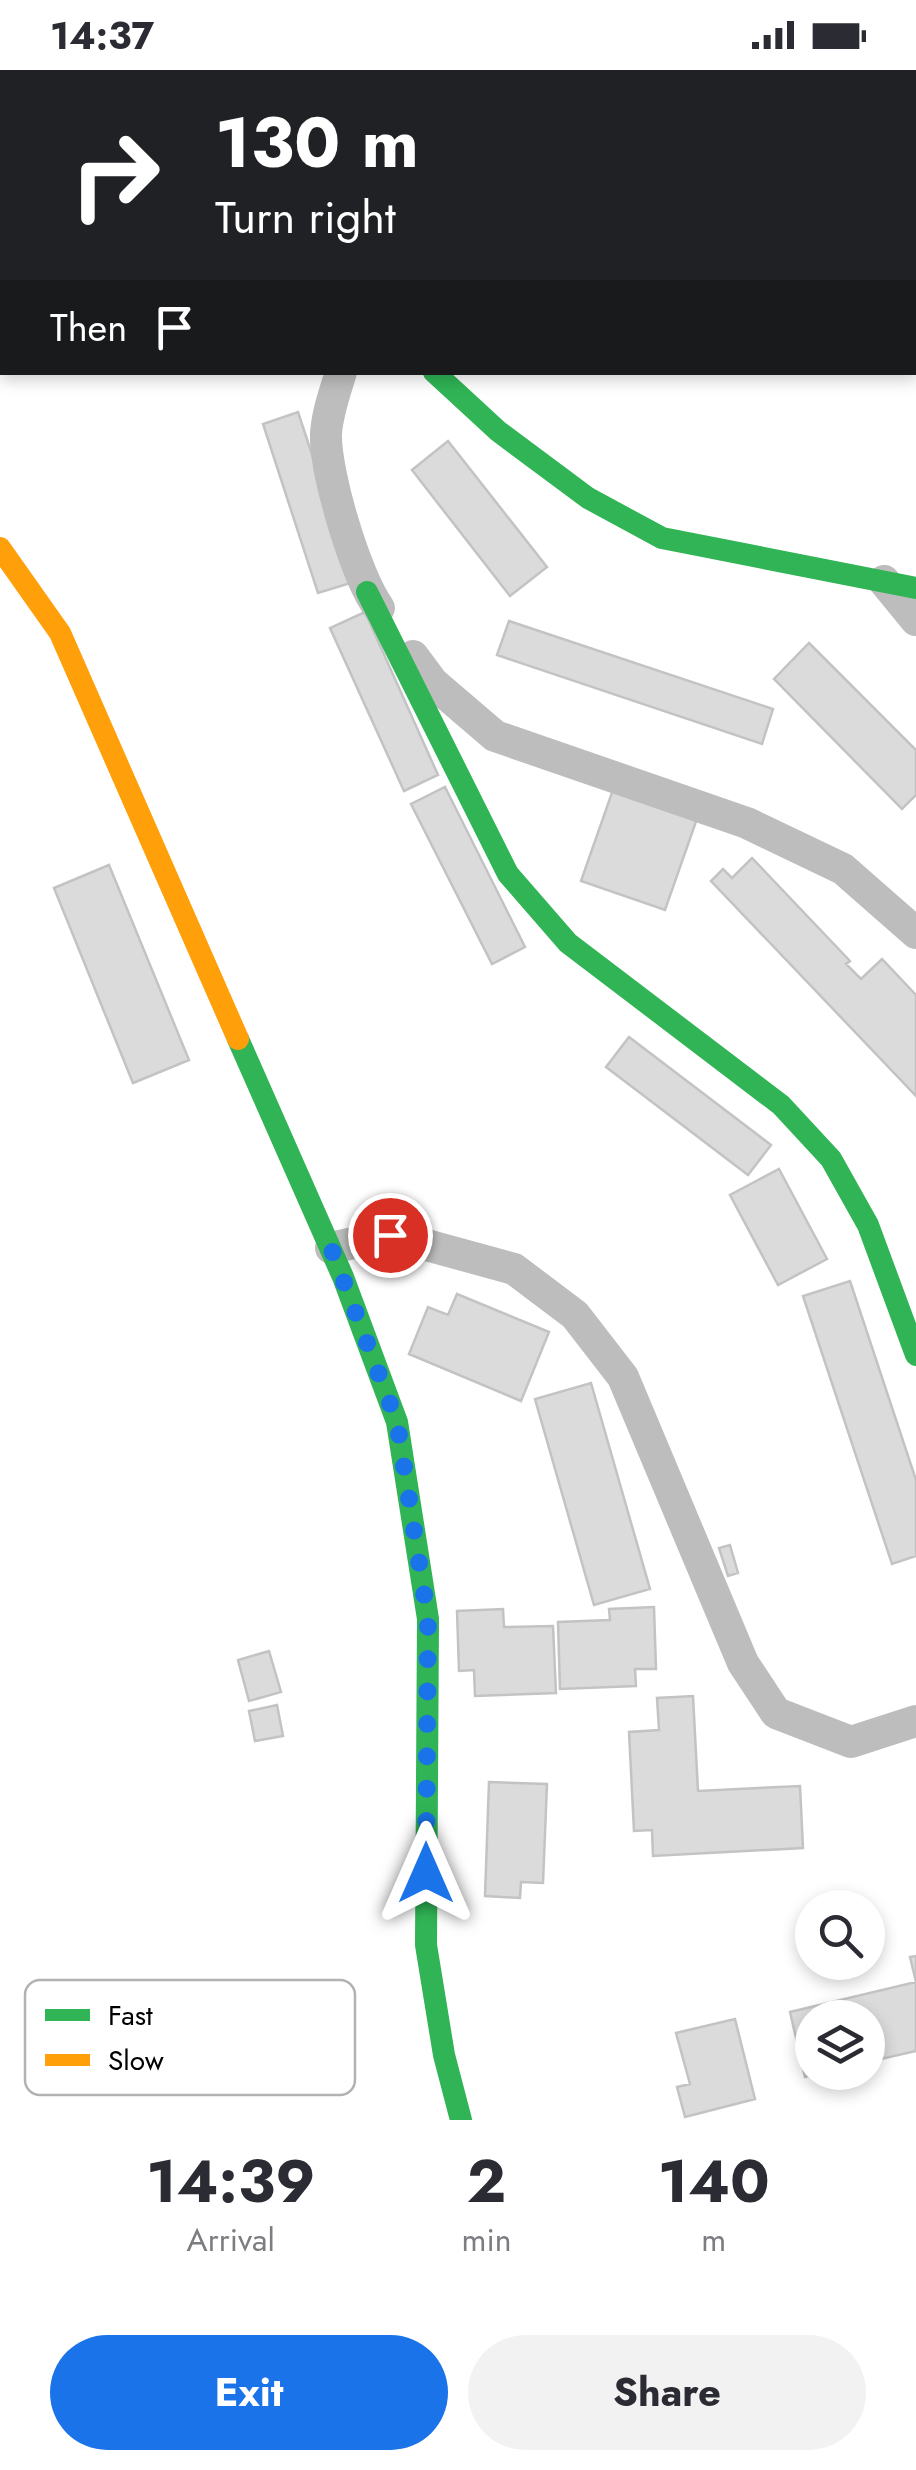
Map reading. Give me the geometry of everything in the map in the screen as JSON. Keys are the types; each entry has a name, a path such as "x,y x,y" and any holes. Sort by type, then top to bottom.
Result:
{"street":[{"path":"340,375 326,436 338,509 367,592 508,874 568,943 780,1105 831,1159 868,1225 916,1354"},
{"path":"437,375 498,431 588,498 662,538 900,584 916,620"},
{"path":"0,548 60,633 331,1248 397,1422 428,1619 426,1945 444,2055 461,2120"},
{"path":"367,592 433,683 495,736 747,823 843,869 916,933"},
{"path":"331,1248 390,1235 514,1269 574,1315 623,1377 743,1662 776,1713 851,1742 916,1721"}],"building":[{"path":"298,412 354,582 318,593 263,424"},
{"path":"448,441 547,567 510,596 412,470"},
{"path":"365,612 438,775 404,791 330,628"},
{"path":"509,621 773,709 762,744 497,655"},
{"path":"809,643 916,750 916,795 902,809 774,679"},
{"path":"615,784 699,813 665,910 581,881"},
{"path":"445,787 525,947 492,964 411,804"},
{"path":"752,858 850,961 846,964 861,979 882,959 916,995 916,1096 711,881 723,869 732,878"},
{"path":"109,865 189,1060 133,1083 54,888"},
{"path":"629,1037 771,1145 748,1175 606,1067"},
{"path":"779,1169 827,1259 778,1285 730,1195"},
{"path":"850,1281 916,1480 916,1556 892,1564 803,1296"},
{"path":"457,1294 549,1332 521,1401 409,1354 428,1307 448,1315"},
{"path":"591,1383 650,1589 594,1605 535,1399"},
{"path":"730,1545 738,1573 728,1576 719,1548"},
{"path":"654,1607 656,1669 635,1669 636,1686 560,1689 558,1622 610,1620 609,1609"},
{"path":"503,1609 504,1627 553,1626 556,1693 475,1696 474,1670 459,1671 457,1611"},
{"path":"269,1651 281,1692 249,1701 238,1660"},
{"path":"693,1696 698,1791 800,1786 803,1848 653,1856 652,1830 634,1831 629,1732 659,1730 657,1698"},
{"path":"277,1705 283,1736 255,1741 249,1711"},
{"path":"489,1782 547,1784 543,1883 521,1882 520,1898 485,1896"},
{"path":"916,1956 916,1982 910,1957"},
{"path":"916,1982 916,2051 885,2058 885,2000 840,2000"},
{"path":"735,2019 755,2099 685,2117 677,2087 690,2084 676,2033"}],"traffic: fast":[{"path":"437,375 498,431 588,498 662,538 916,588"},
{"path":"367,592 508,874 568,943 781,1105 831,1159 868,1225 916,1355"},
{"path":"238,1039 343,1277 397,1422 428,1619 426,1945 444,2055 461,2120"}],"traffic: slow":[{"path":"0,548 60,633 238,1039"}],"route":[{"path":"390,1235 331,1248 397,1422 428,1619 426,1873"}]}
